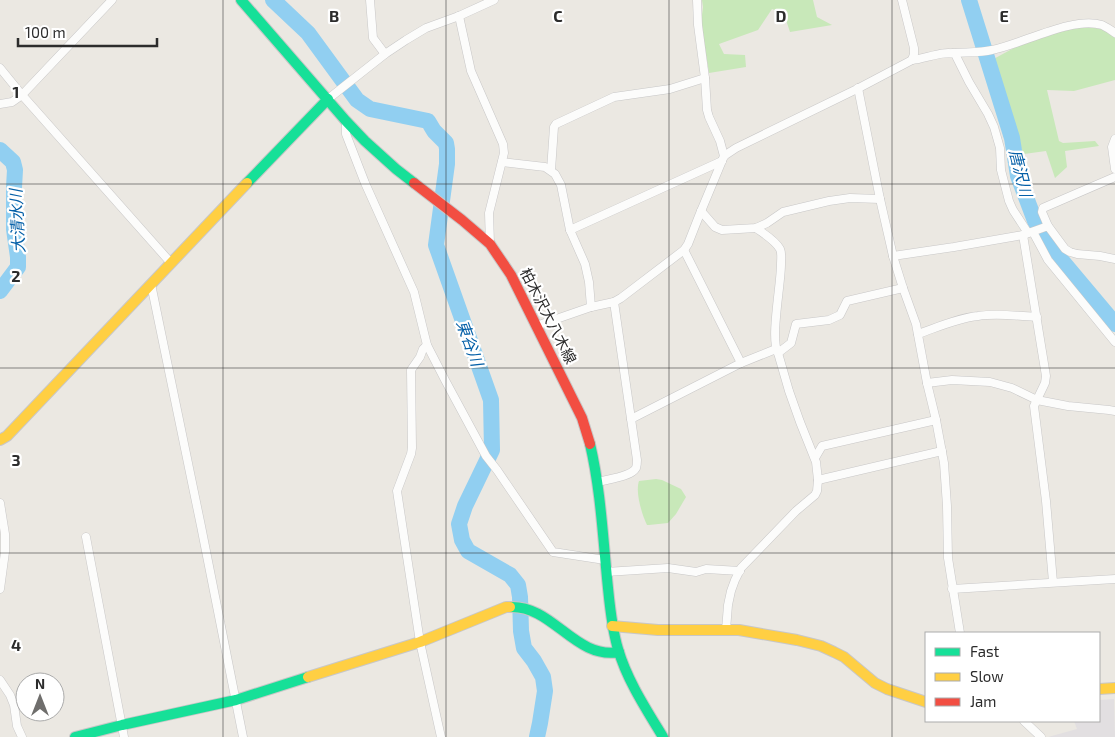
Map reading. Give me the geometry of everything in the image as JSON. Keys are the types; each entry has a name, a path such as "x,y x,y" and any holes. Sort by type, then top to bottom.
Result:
{"street":[{"path":"0,104 12,102 22,95 112,0"},
{"name":"柏木沢大八木線","path":"241,0 346,121 380,156 490,244 511,275 582,418 593,453 598,482 612,626 619,652 630,680 664,737"},
{"path":"370,0 372,38 385,54"},
{"path":"0,440 7,436 171,262 328,100 385,54 406,40 426,28 494,0"},
{"path":"536,326 590,307 614,302 684,250 688,244 723,158 720,141 709,117 697,0"},
{"path":"902,0 914,48 912,60"},
{"path":"459,16 471,71 503,144 504,153 489,213 490,244"},
{"path":"570,230 723,158 736,148 912,60 945,53 992,50 1063,27 1085,24 1101,25 1115,33"},
{"path":"953,53 994,127 1000,148 1001,170 1013,210 1048,260 1115,342"},
{"path":"0,68 171,262"},
{"path":"550,170 554,127 556,124 614,97 670,89 705,78"},
{"path":"858,88 893,256 916,324 942,451 947,506 948,558 960,632"},
{"path":"346,121 346,134 365,183 414,292 427,345 486,456 553,552 605,560"},
{"path":"1115,139 1112,147 1115,169"},
{"path":"502,162 545,167 555,174 561,185 570,230 585,264 589,282 590,307"},
{"path":"1115,177 1043,208 1042,212 1047,226 1065,249 1077,254 1115,259"},
{"path":"701,211 715,227 722,230 756,228 783,212 819,203 850,198 880,199"},
{"path":"893,256 1029,233 1047,226"},
{"path":"726,630 731,591 740,571 796,511 815,495 818,480 815,458 797,414 777,351 775,333 781,275 780,249 756,228"},
{"path":"1029,233 1037,317 1046,376 1034,406 1046,501 1053,582"},
{"path":"684,250 741,363"},
{"path":"151,284 243,737"},
{"path":"631,420 741,363 777,351 791,343 796,324 829,320 840,315 847,301 903,288"},
{"path":"598,482 628,475 637,466 614,302"},
{"path":"918,334 962,319 978,316 1037,317"},
{"path":"427,345 412,370 412,448 397,491 420,642 441,737"},
{"path":"927,383 952,380 990,382 1012,388 1037,400 1068,406 1115,411"},
{"path":"815,458 822,446 936,420"},
{"path":"818,480 942,451"},
{"path":"0,503 5,552 0,589"},
{"path":"86,537 124,737"},
{"path":"606,572 668,568 696,572 706,569 740,571"},
{"path":"952,589 1115,579"},
{"path":"75,737 236,700 420,642 496,610 513,606 538,611 572,638 591,648 605,653 619,652"},
{"path":"612,626 658,630 739,630 821,646 844,658 875,683 925,702"},
{"path":"0,680 14,705 17,726 22,737"},
{"path":"1100,689 1115,688"},
{"path":"1025,722 1040,737"}],"shaded area":[{"path":"1114,699 1115,737 1048,737 1077,729 1074,722 1100,722 1100,700"}],"green space":[{"path":"702,0 813,0 817,17 832,25 790,32 784,14 772,9 758,30 719,44 724,54 745,55 746,67 709,73 701,23"},
{"path":"1085,27 1104,29 1115,38 1115,80 1074,91 1047,90 1059,141 1063,143 1095,141 1099,146 1065,151 1067,167 1055,178 1046,151 1024,154 1001,108 988,62 1021,44 1059,31"},
{"path":"656,479 681,489 686,497 668,523 647,525 640,503 638,486 639,481"}],"waterway":[{"name":"東谷川","path":"273,0 308,33 357,100 370,109 428,121 434,131 446,143 447,164 436,245 491,400 492,450 465,506 459,524 462,540 468,551 510,575 518,585 524,648 543,677 545,691 537,737"},
{"name":"唐沢川","path":"969,0 1012,138 1018,176 1035,221 1062,261 1115,324"},
{"name":"大清水川","path":"0,150 13,162 15,170 14,229 18,257 18,267 0,291"}],"traffic: fast":[{"path":"241,0 346,121 365,141 414,183"},
{"path":"247,183 328,99"},
{"path":"590,444 599,498 616,641 622,661 632,683 663,737"},
{"path":"510,607 525,609 539,614 589,648 603,652 619,652"},
{"path":"75,737 236,700 308,677"}],"traffic: slow":[{"path":"0,440 7,436 247,183"},
{"path":"308,677 420,642 510,607"},
{"path":"612,626 658,630 739,630 797,640 821,646 834,652 844,657 875,683 925,702"},
{"path":"1100,689 1115,688"}],"traffic: jam":[{"path":"414,183 490,244 511,275 582,418 590,444"}]}
